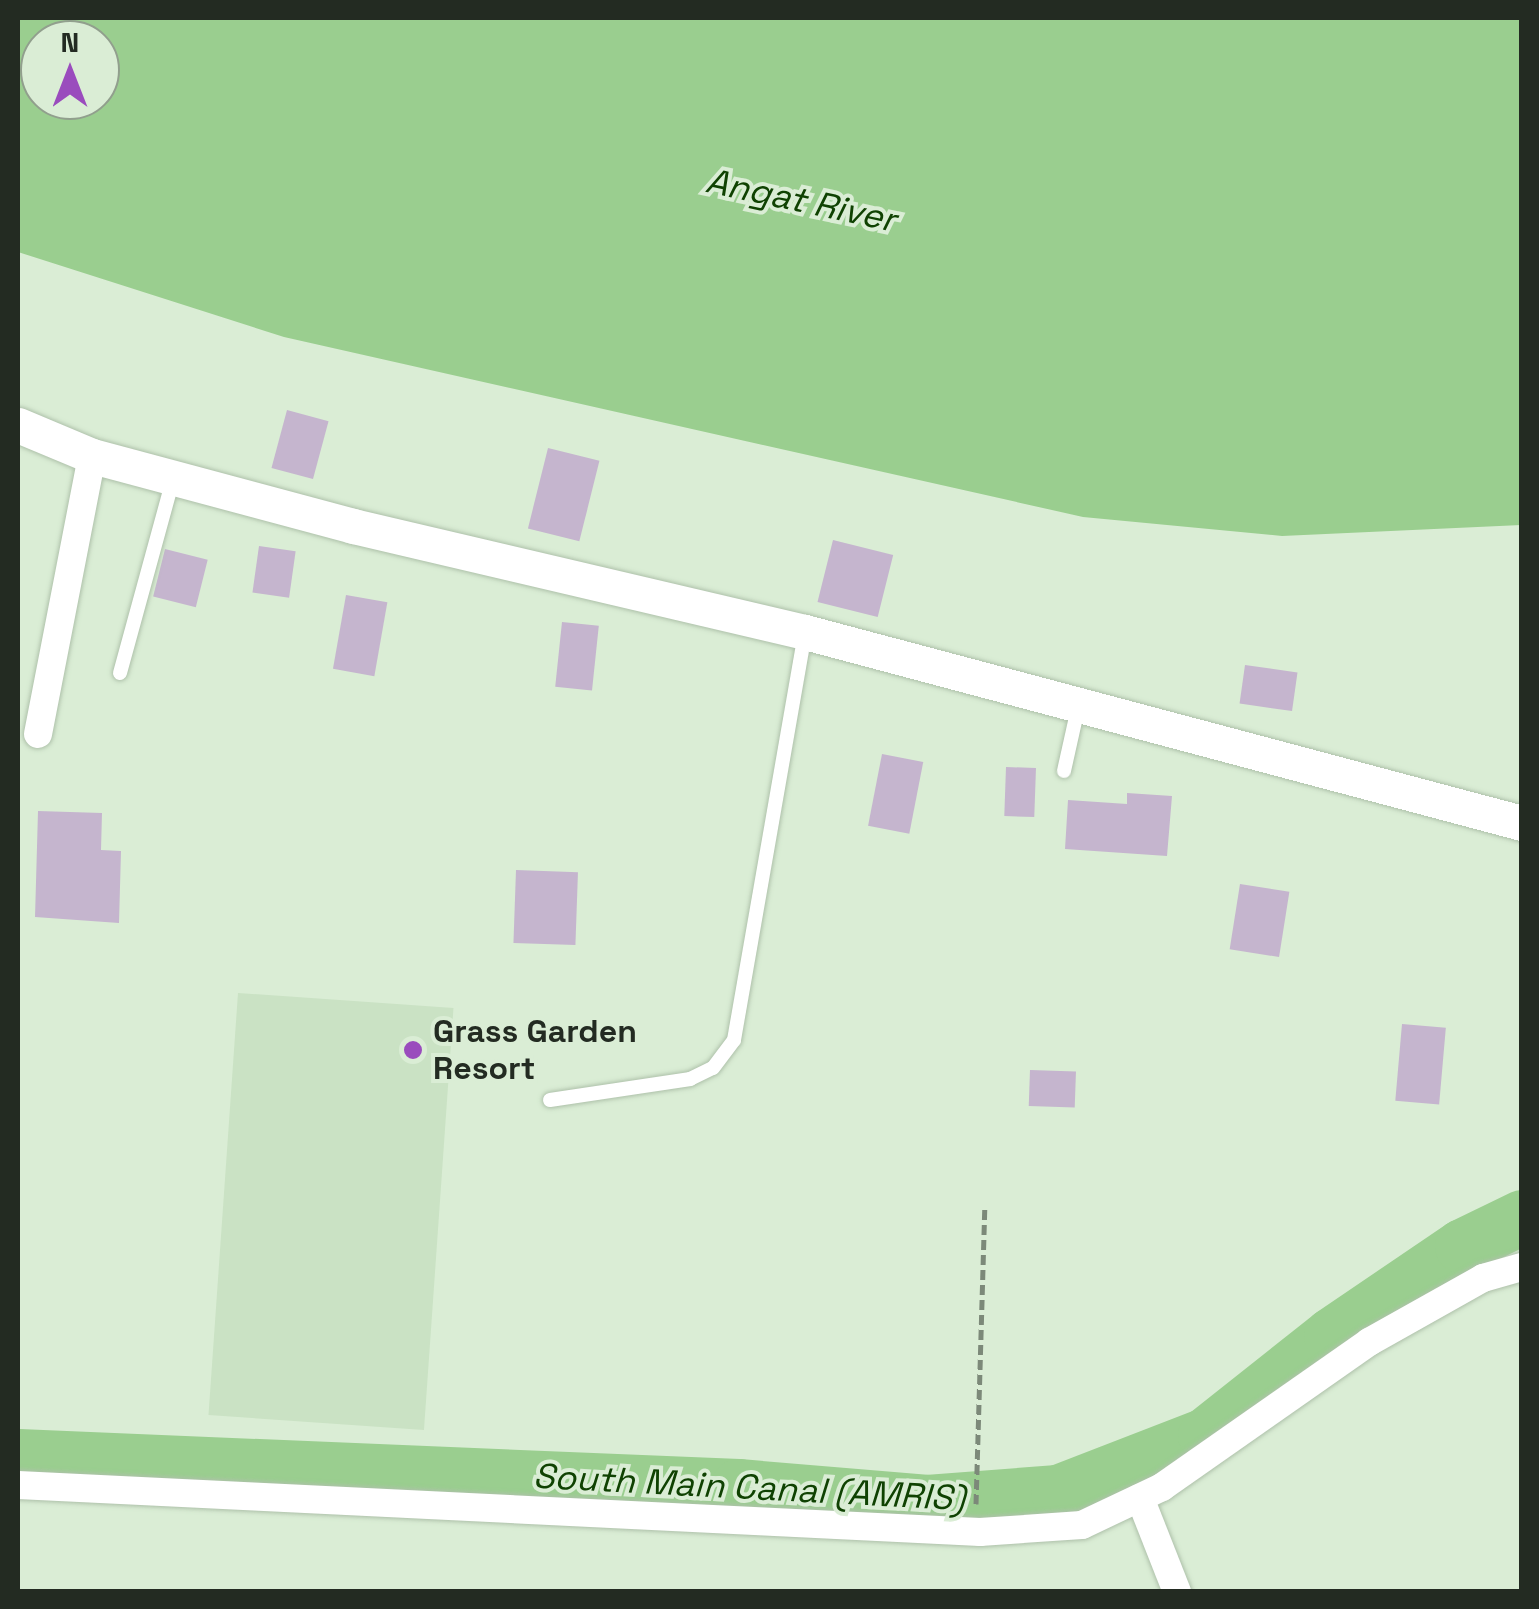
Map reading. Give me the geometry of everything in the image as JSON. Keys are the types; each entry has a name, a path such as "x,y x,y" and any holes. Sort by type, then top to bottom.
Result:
{"street":[{"path":"18,425 92,456 173,478 805,632 1522,823"},
{"path":"38,734 92,456"},
{"path":"18,1485 980,1532 1082,1524 1140,1498 1369,1342 1483,1278 1522,1267"},
{"path":"1140,1498 1177,1592"}],"lane":[{"path":"120,673 173,478"},
{"path":"550,1100 690,1079 713,1068 734,1040 805,632"},
{"path":"1064,771 1078,704"}],"path":[{"path":"977,1516 973,1453 984,1209"}],"shaded area":[{"path":"238,993 453,1008 424,1430 208,1415"}],"water":[{"name":"Angat River","path":"18,18 1521,18 1521,525 1282,536 1083,517 284,337 18,252"}],"building":[{"path":"287,410 329,421 313,479 271,468"},
{"path":"548,448 599,461 579,541 528,529"},
{"path":"833,540 893,555 878,617 818,602"},
{"path":"259,546 296,551 289,598 252,593"},
{"path":"165,549 208,560 196,607 153,597"},
{"path":"346,595 387,602 374,676 333,669"},
{"path":"562,622 599,626 592,691 555,687"},
{"path":"1245,665 1297,672 1292,711 1240,704"},
{"path":"882,754 923,762 909,834 868,826"},
{"path":"1006,767 1036,768 1034,817 1004,816"},
{"path":"1127,793 1172,796 1167,856 1065,849 1068,800 1127,804"},
{"path":"38,811 102,813 101,850 121,851 119,923 35,917"},
{"path":"516,870 578,872 575,945 513,943"},
{"path":"1240,884 1289,892 1279,957 1230,949"},
{"path":"1402,1024 1446,1028 1439,1105 1395,1101"},
{"path":"1030,1070 1076,1072 1075,1108 1029,1106"}],"waterway":[{"name":"South Main Canal (AMRIS)","path":"18,1456 738,1486 927,1502 1058,1492 1205,1435 1331,1335 1462,1246 1522,1217"}],"place":[{"name":"Grass Garden Resort","path":"413,1050"}]}
